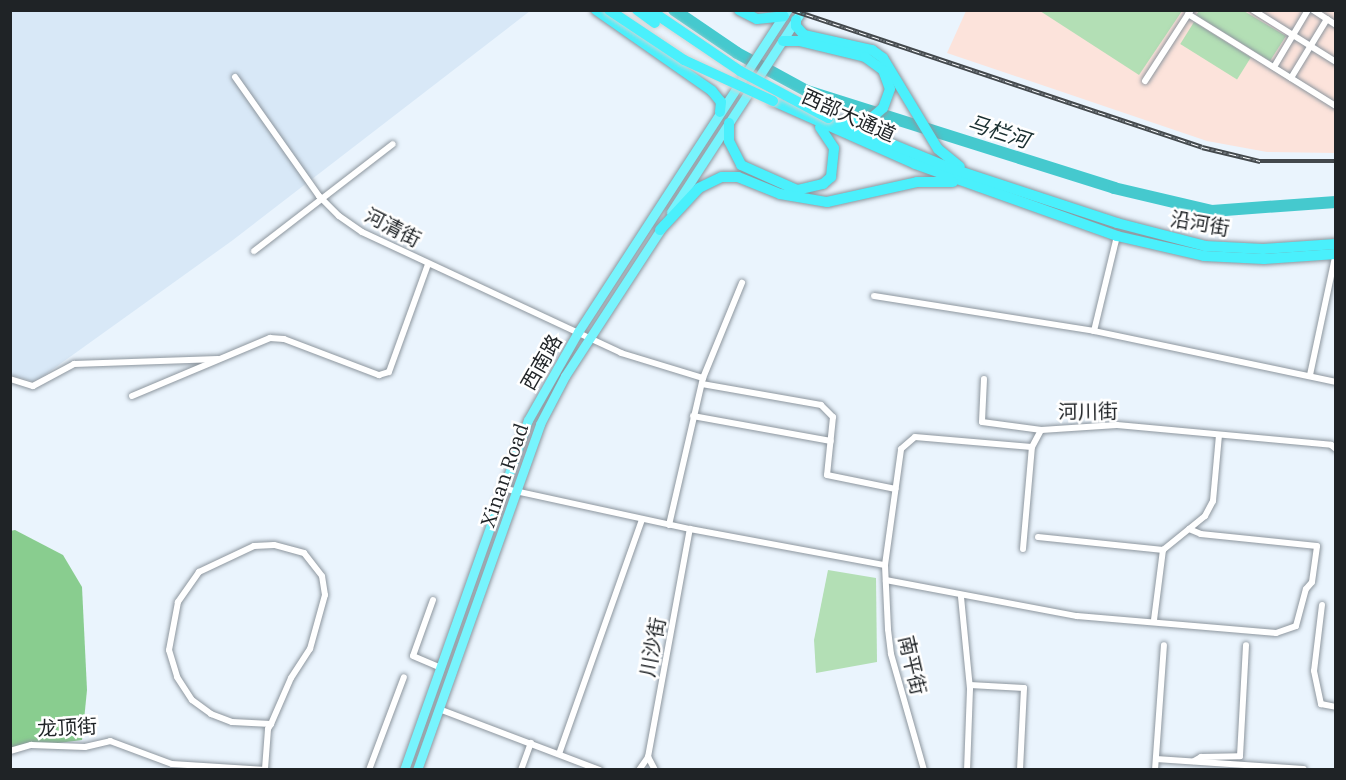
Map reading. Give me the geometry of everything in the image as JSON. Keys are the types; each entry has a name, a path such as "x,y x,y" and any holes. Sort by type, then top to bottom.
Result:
{"highway":[{"path":"596,10 712,91 721,102 720,112"},
{"path":"609,10 684,60 773,101"},
{"name":"西部大通道","path":"637,10 773,101 802,115 915,164 1030,206 1065,216"},
{"name":"西部大通道","path":"650,10 740,71 828,118 918,158 1062,205"},
{"path":"739,10 756,19 785,13"},
{"path":"799,15 796,26 804,35 872,50 891,68 947,159 1022,192"},
{"path":"781,43 799,40 865,57 879,66 890,89 884,108 876,116 855,123 828,118"},
{"path":"729,123 729,141 741,165 784,188 812,188 831,177 835,155 828,135 802,115"},
{"path":"660,230 699,188 722,177 747,179 807,201 827,202 886,188 948,181 1030,206"},
{"name":"沿河街","path":"1062,205 1205,246 1263,249 1335,244"},
{"name":"沿河街","path":"1065,216 1117,236 1204,256 1275,258 1335,256"},
{"path":"1205,246 1335,238"}],"main road":[{"name":"西南路","path":"404,770 506,489 528,420 578,332 785,13"},
{"path":"781,43 799,15"},
{"name":"Xinan Road","path":"417,770 518,492 540,424 590,338 781,43"}],"street":[{"path":"1253,10 1335,62"},
{"path":"1274,67 1311,10 1335,25"},
{"path":"1145,81 1190,12 1335,106"},
{"path":"1291,78 1327,19"},
{"name":"河清街","path":"235,77 321,199 362,232 621,353 703,381 821,405 833,417 827,475 896,489"},
{"path":"254,251 393,144"},
{"path":"1094,331 1117,236"},
{"path":"1310,375 1335,256"},
{"path":"132,396 270,338 284,339 379,375 389,372 428,264"},
{"path":"669,525 703,381 742,284"},
{"path":"874,296 1094,331 1335,382"},
{"path":"10,379 33,386 74,364 222,360"},
{"path":"984,380 982,422 1041,429"},
{"path":"693,416 831,441"},
{"name":"河川街","path":"1032,447 1041,429 1117,425 1331,445 1335,449"},
{"path":"1154,620 1163,550 1205,516 1213,501 1219,435"},
{"path":"506,489 669,525 885,565 901,449 915,437 1032,447 1023,549"},
{"path":"559,754 642,519"},
{"name":"川沙街","path":"648,757 690,529"},
{"path":"886,580 1043,612 1154,620 1276,633 1296,626 1306,589 1312,582 1317,546 1200,534 1188,529"},
{"path":"1038,537 1163,550"},
{"path":"266,769 271,724 291,678 310,649 325,595 322,576 304,553 274,545 254,546 199,572 178,602 169,651 177,677 192,700 211,714 232,722 271,724"},
{"name":"南平街","path":"885,565 891,654 924,770"},
{"path":"961,597 970,685 967,770"},
{"path":"433,600 413,656 441,668"},
{"path":"1322,605 1314,671 1321,704 1335,707"},
{"path":"1155,770 1164,645"},
{"path":"1194,761 1201,757 1240,756 1246,645"},
{"path":"369,770 404,677"},
{"path":"970,685 1024,688 1020,770"},
{"path":"439,709 600,770"},
{"name":"龙顶街","path":"10,752 31,745 85,747 110,741 172,764 266,769"},
{"path":"521,770 531,743"},
{"path":"639,770 648,757 655,770"},
{"path":"1156,759 1304,770"}],"shaded area":[{"path":"10,11 530,11 233,240 35,382 11,375"},
{"path":"966,11 1335,11 1335,153 1267,152 1207,141 947,53"}],"green space":[{"path":"1040,11 1182,11 1139,75"},
{"path":"1199,11 1244,11 1286,36 1270,61 1196,15"},
{"path":"1194,22 1251,58 1237,80 1180,44"},
{"path":"15,530 63,555 82,587 87,690 82,740 11,749 10,531"},
{"path":"828,570 876,578 877,662 816,673 814,640"}],"waterway":[{"name":"马栏河","path":"674,10 737,53 807,91 1114,188 1212,211 1336,202"}],"railway":[{"path":"793,10 1202,147 1260,161 1336,161"}]}
